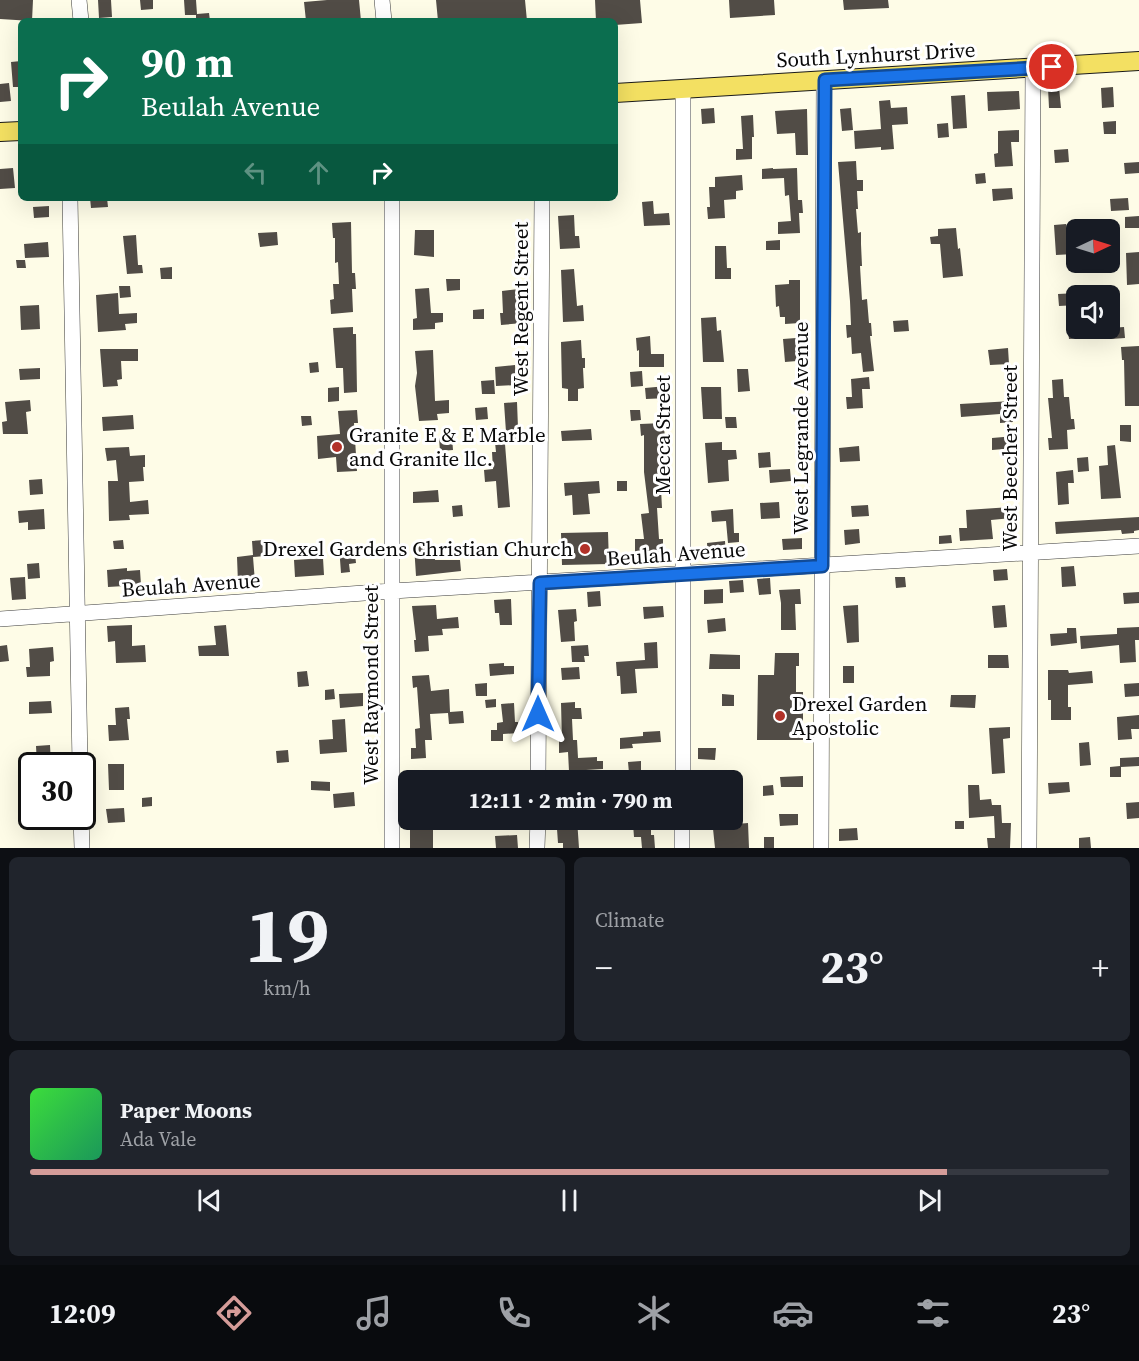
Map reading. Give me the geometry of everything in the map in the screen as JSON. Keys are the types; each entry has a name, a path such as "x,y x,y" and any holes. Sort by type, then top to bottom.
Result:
{"main road":[{"name":"South Lynhurst Drive","path":"618,93 1139,61"},
{"path":"0,132 18,131"}],"street":[{"path":"79,0 81,18"},
{"path":"382,0 384,18"},
{"name":"West Beecher Street","path":"1029,848 1033,69"},
{"name":"West Legrande Avenue","path":"821,848 825,80"},
{"name":"Mecca Street","path":"683,90 683,770"},
{"path":"70,201 80,752"},
{"name":"West Raymond Street","path":"392,201 392,848"},
{"name":"West Regent Street","path":"538,770 542,201"},
{"name":"Beulah Avenue","path":"0,619 392,591 1139,546"},
{"path":"81,830 82,848"},
{"path":"537,848 538,830"},
{"path":"682,830 682,848"}],"building":[{"path":"0,0 33,0 32,18 0,19"},
{"path":"98,0 111,0 112,17 99,18"},
{"path":"140,0 153,0 153,9 141,10"},
{"path":"184,0 196,0 197,14 209,13 210,18 196,18 196,15 185,15"},
{"path":"359,0 361,18 306,18 304,2"},
{"path":"436,0 525,0 527,18 438,18"},
{"path":"595,0 640,0 642,23 618,25 618,18 596,18"},
{"path":"729,0 774,0 775,15 730,18"},
{"path":"843,0 888,0 889,8 844,10"},
{"path":"18,61 18,87 13,87 11,62"},
{"path":"9,83 11,101 0,102 0,84"},
{"path":"1059,87 1061,108 1049,108 1048,88"},
{"path":"1113,87 1114,107 1102,108 1101,88"},
{"path":"1019,91 1020,109 988,111 987,92"},
{"path":"965,95 967,128 953,129 951,96"},
{"path":"890,100 891,108 907,107 908,124 892,125 894,149 881,150 881,147 855,149 854,131 881,129 879,101"},
{"path":"714,108 715,123 702,124 701,109"},
{"path":"851,108 853,130 842,131 840,109"},
{"path":"807,109 808,155 796,155 795,133 777,134 775,111"},
{"path":"753,115 752,159 736,160 736,149 743,149 741,116"},
{"path":"1116,121 1116,134 1104,134 1103,122"},
{"path":"948,123 949,137 938,138 937,124"},
{"path":"1019,130 1019,142 1011,142 1013,166 995,167 994,154 998,153 998,131"},
{"path":"1068,149 1069,162 1055,163 1054,150"},
{"path":"856,161 857,180 863,180 863,191 857,191 858,209 856,209 858,233 861,232 862,300 867,299 874,371 863,372 861,353 852,354 851,337 847,338 846,325 851,325 850,301 838,162"},
{"path":"1139,162 1139,173 1125,174 1124,163"},
{"path":"13,168 15,188 0,189 0,169"},
{"path":"797,168 798,200 802,200 803,213 799,213 800,233 778,234 778,222 791,221 789,195 785,196 784,178 762,179 762,169"},
{"path":"985,173 986,183 976,184 975,174"},
{"path":"742,175 743,190 736,191 736,199 724,200 725,218 708,219 709,187 715,187 715,177"},
{"path":"1012,188 1013,199 993,201 992,189"},
{"path":"1128,198 1129,210 1111,211 1110,199"},
{"path":"90,201 107,201 108,207 91,208"},
{"path":"653,201 654,214 669,213 670,225 644,226 642,202"},
{"path":"49,206 49,217 34,218 33,207"},
{"path":"574,215 575,236 579,236 580,248 560,249 558,216"},
{"path":"1139,216 1139,228 1125,228 1125,217"},
{"path":"351,222 352,273 355,273 356,289 352,289 353,312 331,314 330,300 334,299 333,284 339,284 332,223"},
{"path":"1066,224 1066,254 1056,255 1054,225"},
{"path":"956,228 963,276 943,278 940,244 931,244 930,237 938,236 938,229"},
{"path":"415,230 434,230 434,257 414,255"},
{"path":"277,232 278,245 260,247 258,233"},
{"path":"136,235 138,265 142,265 143,273 127,274 123,236"},
{"path":"780,240 780,250 766,250 766,241"},
{"path":"48,242 49,257 25,258 24,244"},
{"path":"715,246 726,246 727,268 731,268 731,279 715,279"},
{"path":"1139,252 1139,284 1127,285 1126,253"},
{"path":"16,260 25,260 26,268 17,268"},
{"path":"172,267 172,279 161,279 160,268"},
{"path":"574,269 577,306 583,305 584,321 563,322 561,270"},
{"path":"446,279 460,279 460,290 447,291"},
{"path":"789,280 800,280 800,323 785,324 785,317 780,317 779,306 776,307 775,285 789,284"},
{"path":"119,286 130,286 131,297 120,298"},
{"path":"429,288 431,313 443,313 443,322 435,323 435,329 413,330 413,319 417,318 415,289"},
{"path":"519,289 523,323 501,325 502,291"},
{"path":"118,293 119,314 137,313 137,323 125,324 126,330 98,332 96,295"},
{"path":"1058,294 1066,294 1066,306 1059,306"},
{"path":"39,305 40,329 21,330 20,306"},
{"path":"484,309 484,319 473,319 473,310"},
{"path":"716,317 717,331 721,330 724,362 703,362 701,318"},
{"path":"908,320 909,331 894,332 893,321"},
{"path":"353,327 353,334 356,334 357,392 344,393 343,368 336,368 333,328"},
{"path":"1120,327 1124,327 1125,338 1120,338"},
{"path":"650,336 651,354 664,354 664,367 639,367 636,338"},
{"path":"796,338 797,361 785,362 783,339"},
{"path":"581,340 582,358 585,358 584,388 578,389 578,401 568,401 568,389 562,388 561,342"},
{"path":"1139,346 1139,406 1125,406 1124,360 1122,360 1121,347"},
{"path":"1008,348 1009,364 990,365 988,350"},
{"path":"100,349 138,349 138,361 121,361 122,379 117,380 118,386 103,387"},
{"path":"433,350 435,401 449,400 449,413 437,414 438,420 419,421 415,386 417,373 415,351"},
{"path":"318,362 319,372 310,373 309,363"},
{"path":"515,365 516,385 496,386 495,367"},
{"path":"40,368 40,379 20,380 19,369"},
{"path":"737,369 748,369 750,391 738,392"},
{"path":"642,371 643,386 631,387 630,372"},
{"path":"869,377 870,389 862,389 863,408 847,409 846,397 852,397 851,379"},
{"path":"1063,379 1064,397 1069,397 1071,419 1074,419 1075,429 1067,430 1068,449 1049,450 1048,438 1052,438 1048,398 1053,398 1052,380"},
{"path":"494,380 495,394 482,394 481,381"},
{"path":"667,386 668,398 646,399 645,388"},
{"path":"339,387 339,401 328,402 328,388"},
{"path":"701,387 721,387 722,419 703,419"},
{"path":"30,400 31,411 26,412 28,434 3,434 2,422 7,421 5,402"},
{"path":"1012,401 1013,422 1000,423 1000,414 961,417 960,404"},
{"path":"517,402 518,428 514,428 516,443 505,444 510,507 498,508 496,481 485,482 484,470 493,469 492,452 496,452 494,433 506,432 504,403"},
{"path":"487,407 488,419 476,420 475,408"},
{"name":"Granite E & E Marble and Granite llc.","path":"357,410 358,423 354,423 357,471 337,472 336,457 318,459 317,436 340,434 338,411"},
{"path":"630,410 640,410 641,420 631,421"},
{"path":"133,415 134,429 103,431 102,417"},
{"path":"301,416 311,416 312,425 302,426"},
{"path":"725,417 736,417 737,428 726,428"},
{"path":"664,423 665,443 668,443 669,454 659,455 660,475 665,475 666,489 661,489 662,508 657,508 659,539 663,539 663,554 635,554 635,539 644,539 641,514 649,513 644,472 644,435 641,436 640,424"},
{"path":"1120,425 1131,425 1131,442 1120,441"},
{"path":"591,429 592,440 562,441 561,431"},
{"path":"1015,436 1016,448 992,450 992,438"},
{"path":"452,437 453,450 440,451 439,438"},
{"path":"722,442 722,450 736,450 737,459 728,460 729,481 708,483 705,443"},
{"path":"1115,445 1121,498 1101,499 1099,466 1108,465 1107,446"},
{"path":"859,446 860,461 840,462 839,448"},
{"path":"129,447 130,456 145,455 144,481 129,482 130,502 148,500 149,514 129,515 130,520 109,521 108,481 118,481 116,460 107,461 105,448"},
{"path":"770,452 771,467 759,468 758,453"},
{"path":"1088,457 1089,471 1078,472 1077,458"},
{"path":"790,469 791,481 770,483 769,470"},
{"path":"1073,470 1074,483 1068,483 1069,504 1058,505 1056,472"},
{"path":"42,479 43,494 30,495 29,480"},
{"path":"599,481 600,493 588,494 590,514 573,515 572,495 565,496 564,483"},
{"path":"617,481 627,481 627,491 617,491"},
{"path":"438,490 439,502 413,503 413,492"},
{"path":"779,502 780,518 761,519 760,503"},
{"path":"462,505 463,516 453,517 452,506"},
{"path":"868,505 869,516 852,517 851,506"},
{"path":"1011,507 1012,518 991,520 993,539 960,541 959,528 967,528 966,510"},
{"path":"44,509 45,529 28,530 28,522 19,523 18,511"},
{"path":"733,509 734,533 739,533 739,542 728,543 726,521 712,522 711,511"},
{"path":"1139,517 1139,530 1134,533 1122,534 1121,530 1056,534 1055,522"},
{"path":"859,529 860,543 845,545 844,530"},
{"name":"Drexel Gardens Christian Church","path":"608,532 609,564 562,565 561,533"},
{"path":"951,535 952,543 939,544 939,536"},
{"path":"802,538 802,549 783,550 782,539"},
{"path":"123,540 124,549 114,549 113,541"},
{"path":"264,540 265,556 253,557 255,582 238,583 237,557 253,555 252,541"},
{"path":"725,541 726,558 708,559 707,543"},
{"path":"434,543 435,560 460,560 461,571 416,576 414,545"},
{"path":"354,545 356,563 349,564 350,572 341,573 339,546"},
{"path":"323,558 324,575 295,577 294,560"},
{"path":"39,563 40,578 28,579 27,564"},
{"path":"1074,566 1076,586 1062,587 1061,567"},
{"path":"127,568 127,571 140,570 141,585 108,587 107,570"},
{"path":"1007,569 1008,580 994,581 993,570"},
{"path":"25,577 26,599 12,600 10,578"},
{"path":"895,577 905,577 906,587 896,588"},
{"path":"770,578 771,594 759,595 757,579"},
{"path":"743,580 744,592 730,593 729,581"},
{"path":"723,589 723,603 704,604 704,590"},
{"path":"800,589 801,604 795,604 796,630 781,630 779,590"},
{"path":"600,591 601,606 588,607 587,592"},
{"path":"1139,592 1139,603 1124,604 1123,593"},
{"path":"511,599 512,625 500,625 499,613 495,613 494,600"},
{"path":"436,605 437,619 458,617 459,628 442,629 443,635 428,636 429,651 415,652 412,606"},
{"path":"858,605 859,642 847,643 843,606"},
{"path":"1005,605 1007,627 994,628 992,606"},
{"path":"663,606 664,617 644,619 643,607"},
{"path":"576,609 575,641 561,642 558,610"},
{"path":"725,618 726,631 708,633 707,620"},
{"path":"132,625 132,646 145,645 146,662 116,663 115,641 108,642 107,626"},
{"path":"226,625 229,656 199,656 198,646 216,645 214,626"},
{"path":"1139,627 1139,640 1135,640 1136,662 1120,663 1119,645 1081,649 1080,636 1117,634 1117,628"},
{"path":"1067,628 1076,628 1077,643 1051,646 1050,634 1067,633"},
{"path":"657,642 658,668 635,669 637,693 621,694 616,662 645,660 644,643"},
{"path":"7,645 9,661 0,662 0,646"},
{"path":"588,645 589,656 584,656 585,662 572,662 571,646"},
{"path":"53,647 54,661 50,662 50,676 27,677 26,667 30,667 29,649"},
{"name":"Drexel Garden Apostolic","path":"775,653 799,653 799,666 796,666 796,692 803,692 803,740 757,740 758,675 774,675"},
{"path":"710,654 740,655 740,669 709,669"},
{"path":"988,655 1008,655 1009,668 988,668"},
{"path":"504,663 504,666 514,666 514,674 490,676 489,664"},
{"path":"843,666 854,666 854,683 843,683"},
{"path":"579,667 580,679 562,680 561,668"},
{"path":"1048,670 1068,670 1069,673 1092,671 1093,683 1068,685 1068,707 1071,707 1071,720 1051,720"},
{"path":"307,671 309,686 298,687 297,672"},
{"path":"429,675 431,691 449,689 450,712 463,711 464,723 449,724 448,713 430,714 432,740 425,740 426,758 411,759 411,748 416,748 415,729 420,728 417,687 413,688 412,676"},
{"path":"487,683 487,696 476,696 475,684"},
{"path":"1139,683 1139,696 1125,697 1124,684"},
{"path":"334,689 335,699 325,700 325,690"},
{"path":"363,693 363,706 340,708 339,694"},
{"path":"722,694 734,695 734,706 722,706"},
{"path":"951,695 976,695 975,708 950,707"},
{"path":"496,699 496,707 486,708 485,700"},
{"path":"51,701 52,713 29,714 29,702"},
{"path":"575,702 575,708 581,708 582,719 572,719 573,740 577,740 578,758 597,757 597,761 603,761 603,769 569,770 568,752 559,753 559,741 562,741 561,703"},
{"path":"514,703 515,722 518,722 519,733 503,734 503,741 491,741 491,730 497,730 497,723 503,722 501,704"},
{"path":"129,707 130,719 127,719 129,740 109,741 108,725 116,725 115,708"},
{"path":"1139,715 1139,729 1131,729 1132,739 1118,740 1117,717"},
{"path":"345,719 347,752 320,754 319,740 333,739 332,720"},
{"path":"1010,727 1010,738 1003,739 1005,773 992,774 989,728"},
{"path":"660,731 661,742 632,744 633,748 620,749 620,738 643,736 643,732"},
{"path":"1089,742 1091,765 1080,766 1079,743"},
{"path":"50,745 50,752 36,752 36,746"},
{"path":"698,748 716,748 715,760 698,759"},
{"path":"288,750 289,762 277,763 276,751"},
{"path":"1139,757 1139,766 1121,767 1121,777 1110,777 1110,767 1120,766 1120,758"},
{"path":"641,761 641,770 629,770 628,762"},
{"path":"108,764 124,764 124,790 109,790"},
{"path":"803,776 803,787 781,787 780,777"},
{"path":"311,781 330,782 330,791 311,790"},
{"path":"1069,782 1070,792 1049,794 1048,783"},
{"path":"773,785 774,795 763,796 763,786"},
{"path":"968,785 979,785 980,800 991,799 992,805 1001,805 1002,823 1011,823 1010,848 988,848 987,838 995,838 994,816 969,818"},
{"path":"354,792 355,806 334,808 333,794"},
{"path":"152,797 152,806 142,807 142,798"},
{"path":"1139,802 1139,818 1127,819 1126,803"},
{"path":"124,808 125,822 108,823 106,809"},
{"path":"779,814 798,814 798,825 780,826"},
{"path":"955,821 964,821 964,829 955,829"},
{"path":"743,823 748,823 749,848 715,848 713,830 743,830"},
{"path":"857,828 858,840 839,841 839,829"},
{"path":"410,830 433,830 433,848 410,848"},
{"path":"557,830 578,830 579,848 563,848 563,843 558,843"},
{"path":"633,830 651,830 651,835 654,835 655,848 642,848 641,837 634,837"},
{"path":"517,835 518,848 496,848 495,836"},
{"path":"764,837 774,837 774,848 764,848"},
{"path":"1090,837 1091,848 1079,848 1079,838"}],"place":[{"name":"Granite E & E Marble and Granite llc.","path":"337,447"},
{"name":"Drexel Gardens Christian Church","path":"585,549"},
{"name":"Drexel Garden Apostolic","path":"780,716"}],"route":[{"path":"538,714 540,583 822,566 825,80 1052,67"}]}
